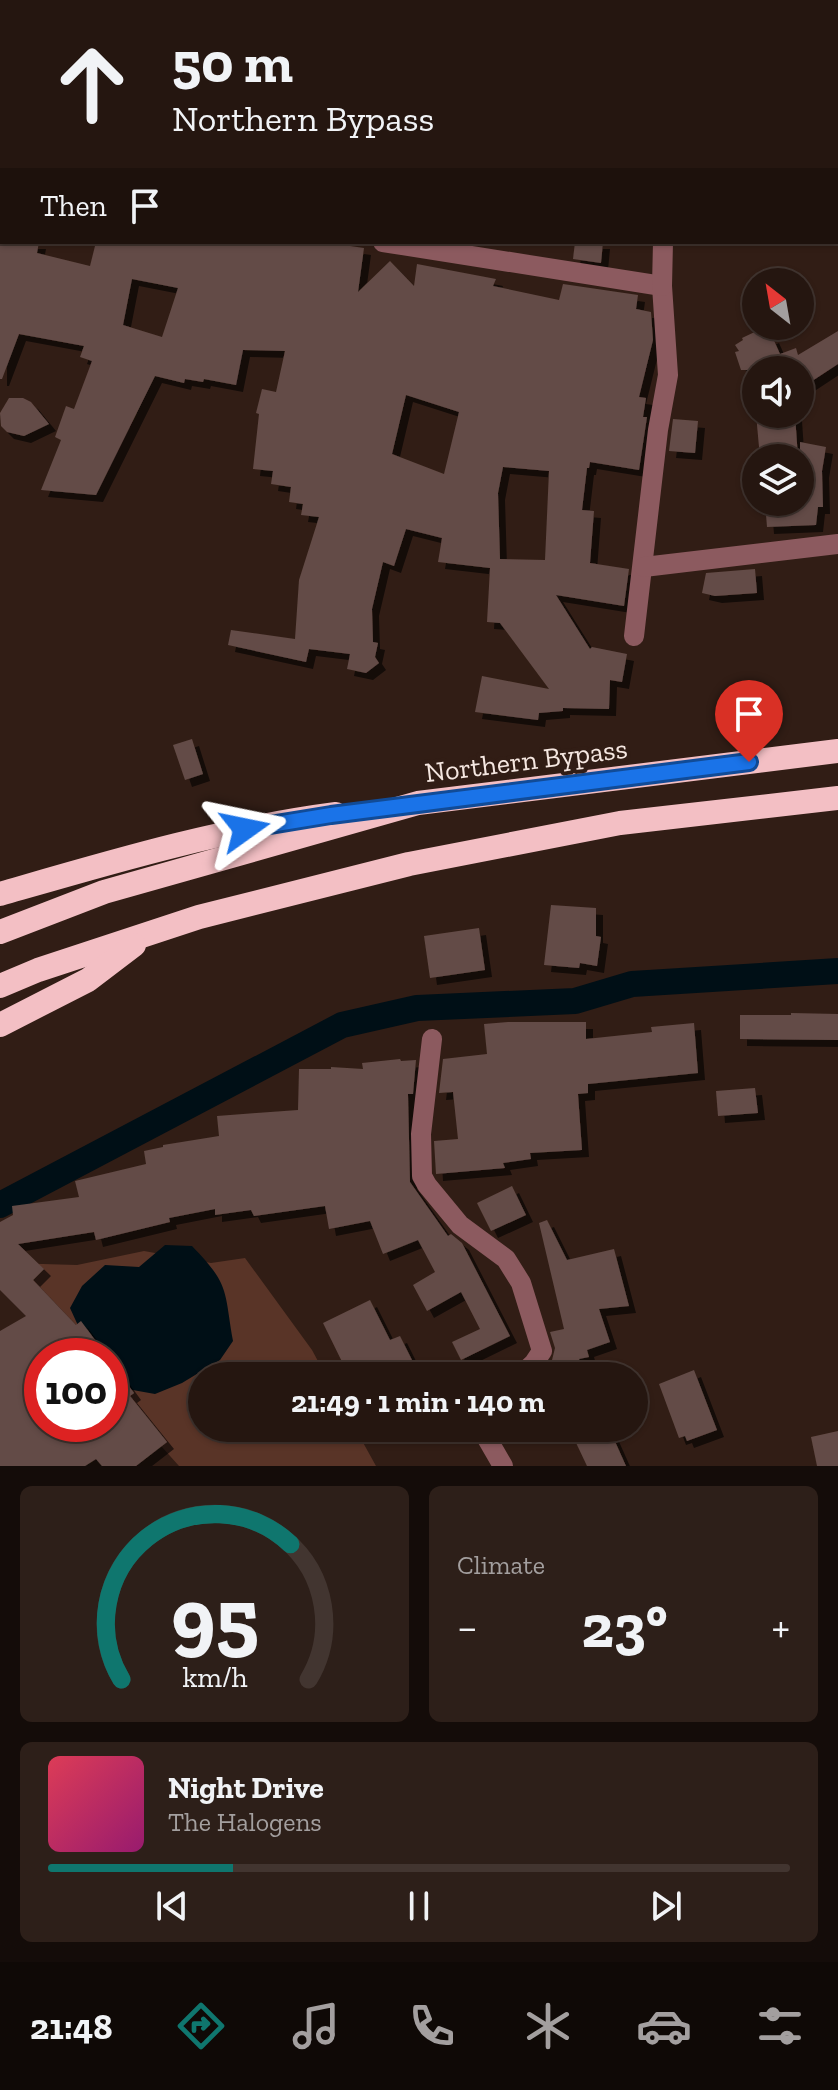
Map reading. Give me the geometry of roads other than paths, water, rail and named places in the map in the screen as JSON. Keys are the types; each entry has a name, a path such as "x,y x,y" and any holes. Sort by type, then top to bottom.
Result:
{"highway":[{"name":"Northern Bypass","path":"0,932 104,892 418,803 838,751"},
{"path":"0,986 38,970 199,917 424,861 620,823 838,798"},
{"path":"0,894 135,855 272,822 418,803"},
{"path":"0,1025 88,980 152,932"}],"street":[{"path":"396,244 662,286"},
{"path":"634,636 658,430 668,375 662,286 663,244"},
{"path":"644,567 838,544"},
{"path":"432,1039 421,1134 422,1176 460,1225 506,1259 521,1283 542,1351 535,1362"},
{"path":"489,1442 503,1466"}],"waterway":[{"path":"0,1205 342,1025 417,1008 575,1001 632,984 838,971"}]}
